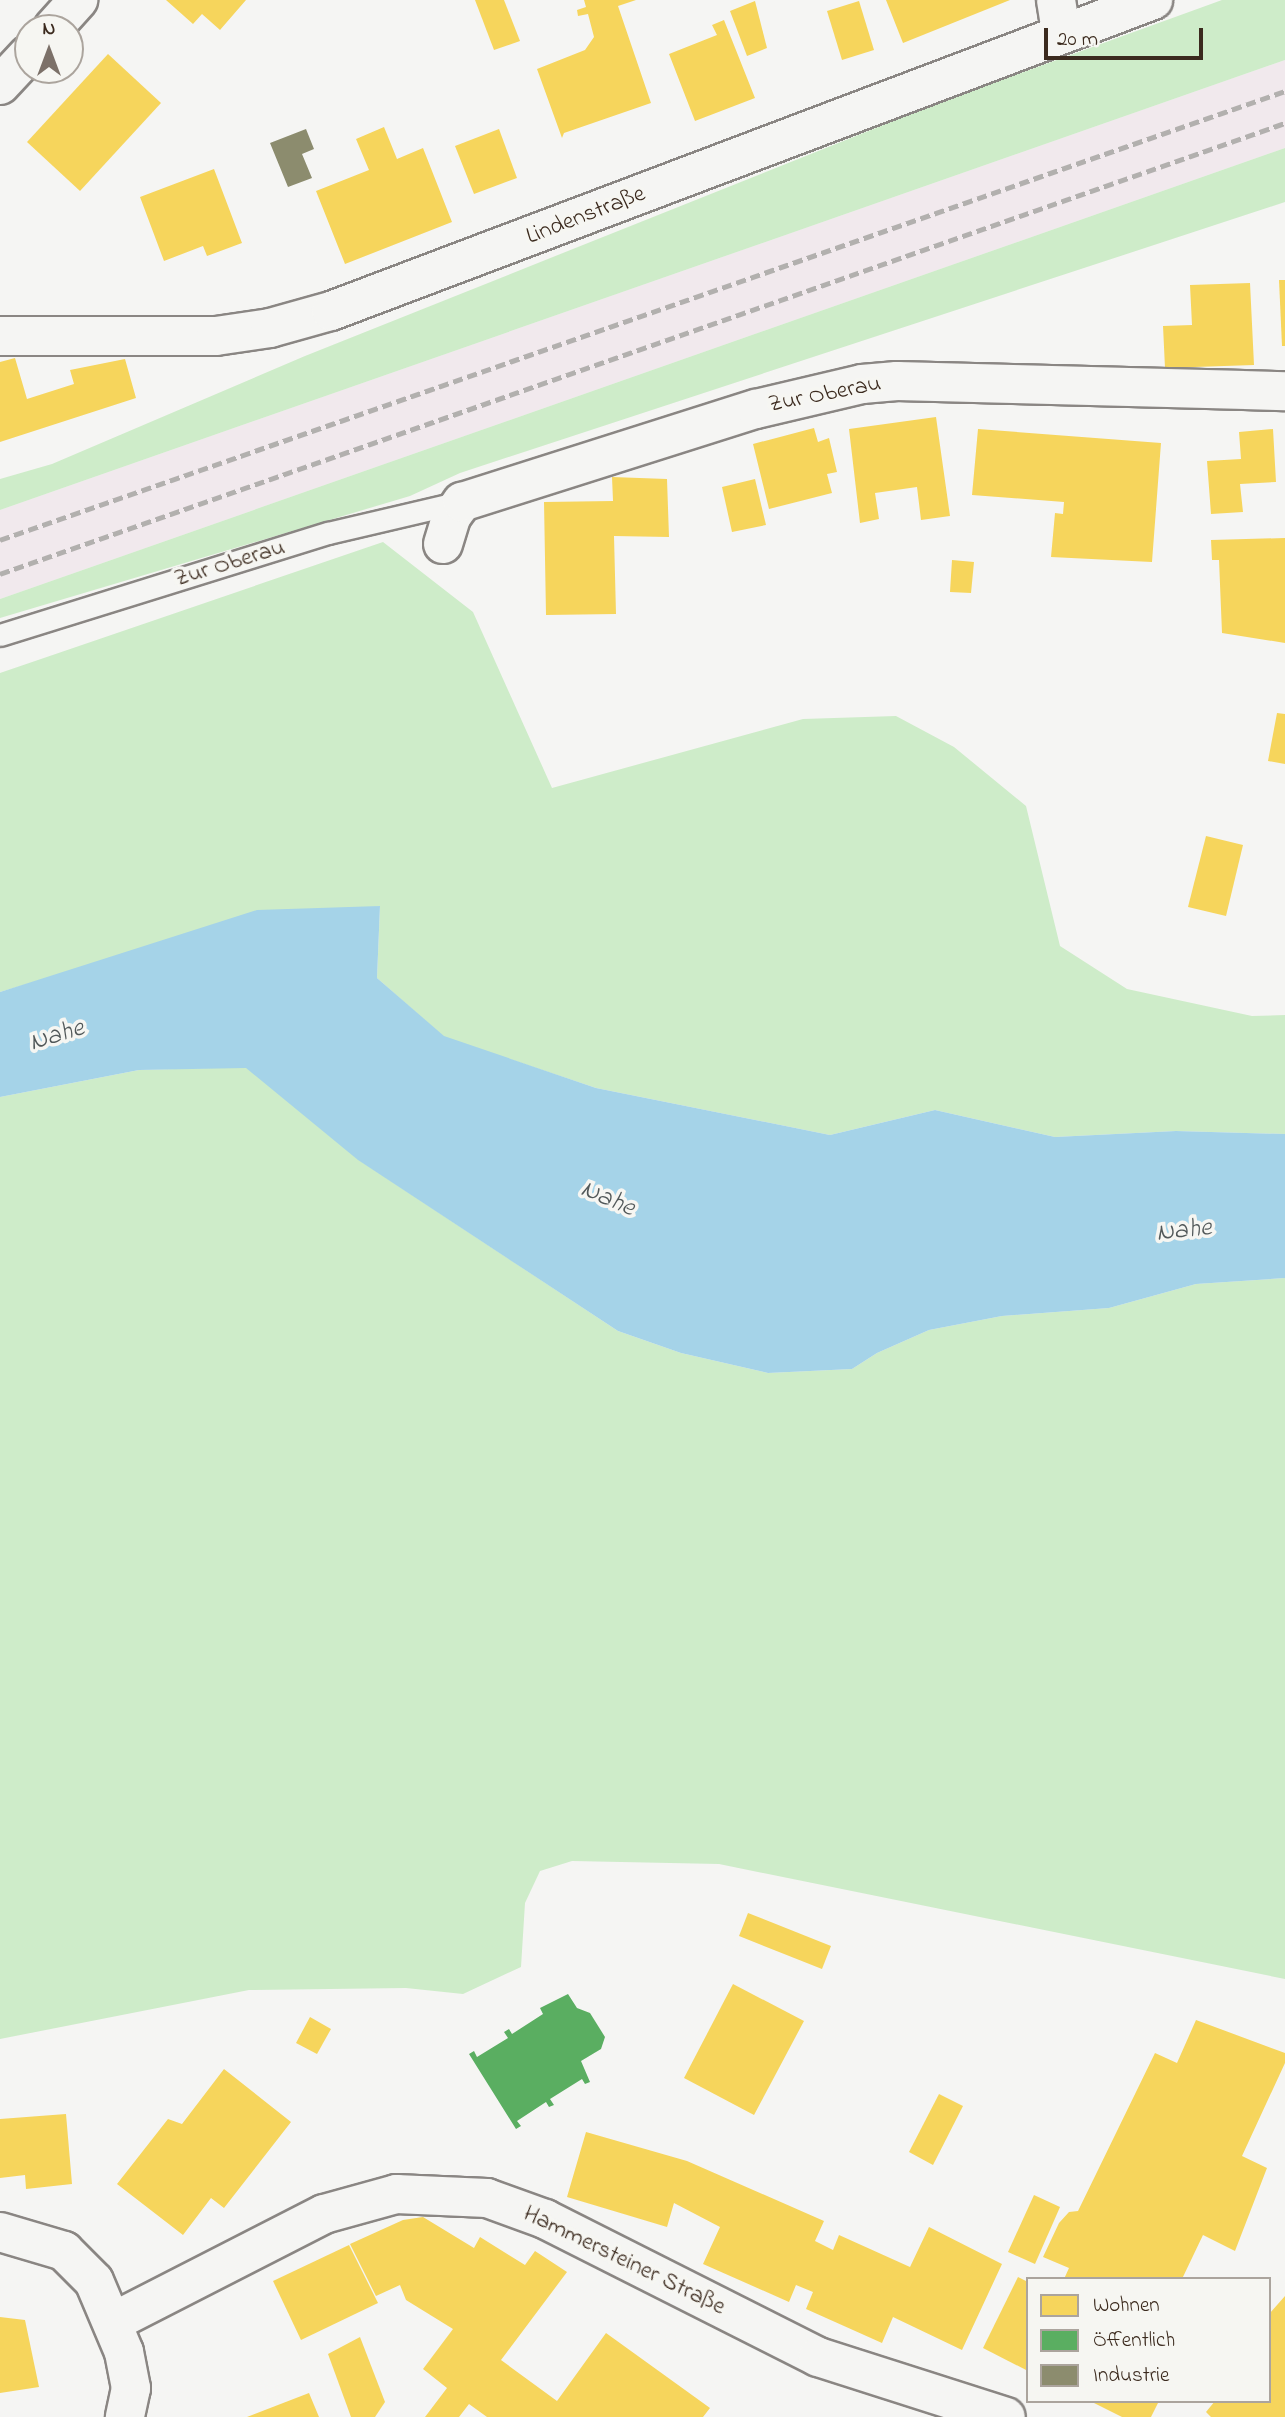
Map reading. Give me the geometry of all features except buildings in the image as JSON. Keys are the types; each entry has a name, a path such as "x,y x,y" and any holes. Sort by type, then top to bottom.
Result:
{"street":[{"path":"65,14 78,0"},
{"name":"Lindenstraße","path":"0,335 216,336 319,314 1058,16 1153,0"},
{"path":"0,85 14,70"},
{"name":"Zur Oberau","path":"462,502 756,409 862,384 897,381 1285,391"},
{"path":"443,544 451,517 462,502"},
{"name":"Hammersteiner Straße","path":"113,2322 324,2214 396,2194 487,2198 545,2219 818,2357 1006,2417"},
{"path":"0,2231 64,2251 94,2281 113,2322 131,2388 129,2414"}],"lane":[{"name":"Zur Oberau","path":"0,635 328,533 462,502"}],"shaded area":[{"path":"1285,60 1285,148 0,599 0,510"}],"green space":[{"path":"1222,0 1285,0 1285,60 0,510 0,479 52,464 305,356 941,102"},
{"path":"1285,148 1285,202 460,473 410,496 0,618 0,599"},
{"path":"383,542 473,612 552,788 803,719 896,716 954,747 1026,806 1060,946 1127,989 1252,1016 1285,1015 1285,1134 1176,1131 1055,1137 935,1110 830,1135 596,1088 444,1037 377,978 380,906 54,976 0,992 0,673"},
{"path":"246,1067 359,1160 618,1331 681,1353 768,1373 852,1369 877,1353 929,1330 1002,1316 1109,1308 1196,1284 1285,1278 1285,1979 719,1864 572,1861 540,1871 525,1903 521,1967 463,1994 406,1988 249,1990 0,2039 0,1097 139,1070"}],"water":[{"name":"Nahe","path":"380,906 377,978 444,1036 596,1088 830,1135 935,1110 1055,1137 1176,1131 1285,1134 1285,1278 1196,1284 1109,1308 1002,1316 929,1330 877,1353 852,1369 768,1373 681,1353 618,1331 358,1160 246,1068 139,1070 0,1097 0,992 257,910"}],"railway":[{"path":"0,540 1285,91"},
{"path":"0,574 1285,123"}]}
